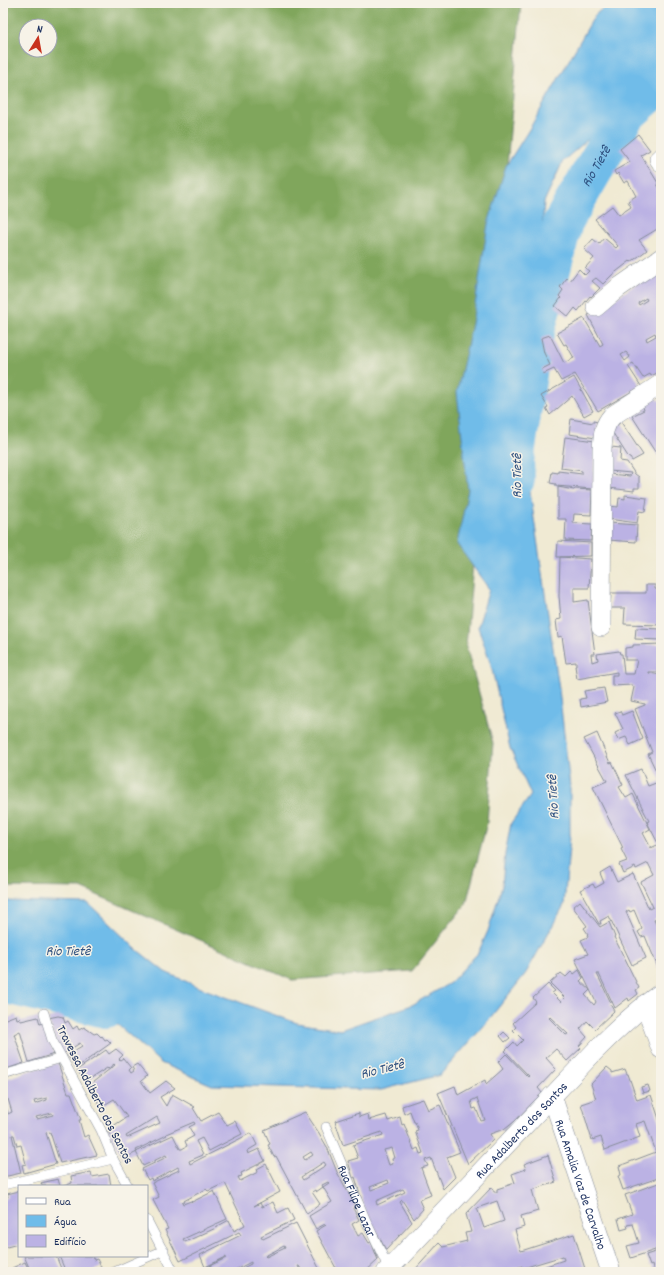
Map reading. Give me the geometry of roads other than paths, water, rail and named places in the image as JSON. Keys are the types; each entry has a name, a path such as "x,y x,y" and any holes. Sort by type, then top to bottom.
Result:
{"street":[{"path":"596,307 618,288 661,258"},
{"path":"601,627 603,433 606,423 612,416 661,384"},
{"name":"Rua Adalberto dos Santos","path":"388,1271 614,1032 661,993"},
{"path":"646,1004 661,1049"},
{"name":"Rua Amalia Vaz de Carvalho","path":"552,1096 611,1272"}],"lane":[{"name":"Travessa Adalberto dos Santos","path":"44,1013 52,1040 101,1130 113,1159 127,1185"},
{"path":"3,1075 62,1058"},
{"name":"Rua Filipe Lazar","path":"326,1128 388,1271"},
{"path":"3,1184 113,1159"},
{"path":"148,1222 164,1250 174,1272"},
{"path":"114,1272 164,1250"}],"water":[{"name":"Rio Tietê","path":"609,3 661,3 661,67 610,120 563,161 544,202 538,289 520,423 559,689 570,787 570,836 564,905 526,973 482,1028 440,1075 381,1090 212,1085 161,1063 111,1019 51,994 3,982 3,901 88,903 136,949 165,972 201,988 297,1023 340,1030 412,1005 450,983 478,953 488,931 502,886 505,854 511,823 531,795 510,748 491,665 478,627 489,589 457,544 468,490 457,392 472,324 488,224 506,166 530,128 595,15"}],"waterway":[{"name":"Rio Tietê","path":"515,479 514,461 531,347 563,222 625,115 661,83"},
{"name":"Rio Tietê","path":"3,983 106,1008"}]}
